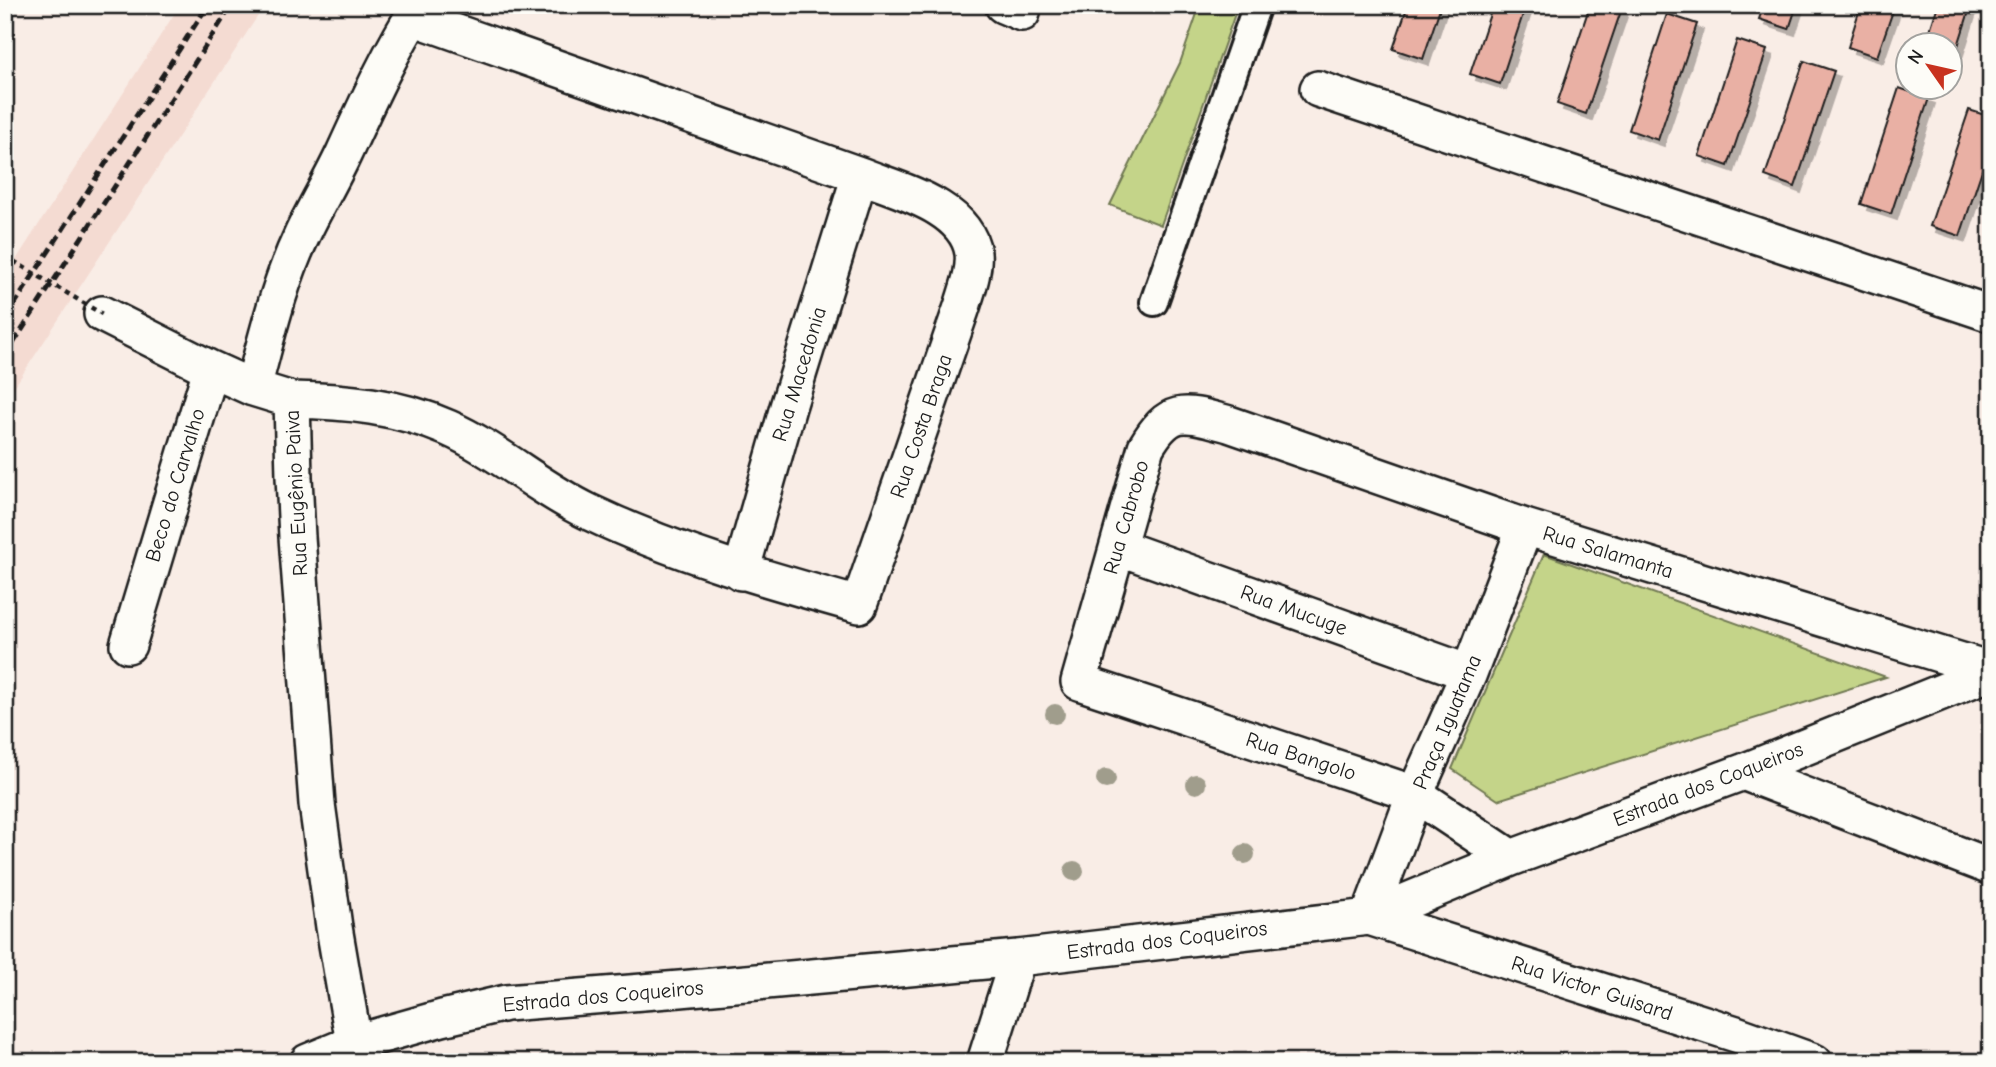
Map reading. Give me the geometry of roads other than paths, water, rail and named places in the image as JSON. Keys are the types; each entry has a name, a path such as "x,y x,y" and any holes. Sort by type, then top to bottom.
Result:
{"street":[{"path":"1154,302 1257,5"},
{"path":"102,314 253,388 272,314 302,234 416,11"},
{"name":"Rua Costa Braga","path":"292,400 342,401 380,407 449,428 587,512 673,548 741,572 859,606 972,273 973,253 966,232 933,204 416,11"},
{"path":"1318,89 1991,314"},
{"name":"Rua Macedonia","path":"741,572 788,407 860,175"},
{"name":"Beco do Carvalho","path":"128,645 211,369"},
{"name":"Rua Eugênio Paiva","path":"253,388 292,400 297,537 317,804 354,1043"},
{"name":"Rua Cabrobo","path":"1079,682 1146,447 1164,422 1188,414 1229,424"},
{"name":"Rua Salamanta","path":"1229,424 1524,527 1991,671"},
{"name":"Praça Iguatama","path":"1369,917 1415,794 1469,673 1524,527"},
{"name":"Rua Mucuge","path":"1118,547 1469,673"},
{"name":"Estrada dos Coqueiros","path":"308,1062 354,1043 506,1003 1018,958 1369,917 1511,858 1743,772 1991,671"},
{"name":"Rua Bangolo","path":"1079,682 1415,794 1511,858"},
{"path":"1743,772 1991,867"},
{"name":"Rua Victor Guisard","path":"1369,917 1736,1034 1814,1062"},
{"path":"985,1062 1018,958"}],"railway":[{"path":"5,319 208,5"},
{"path":"5,356 232,5"}]}
